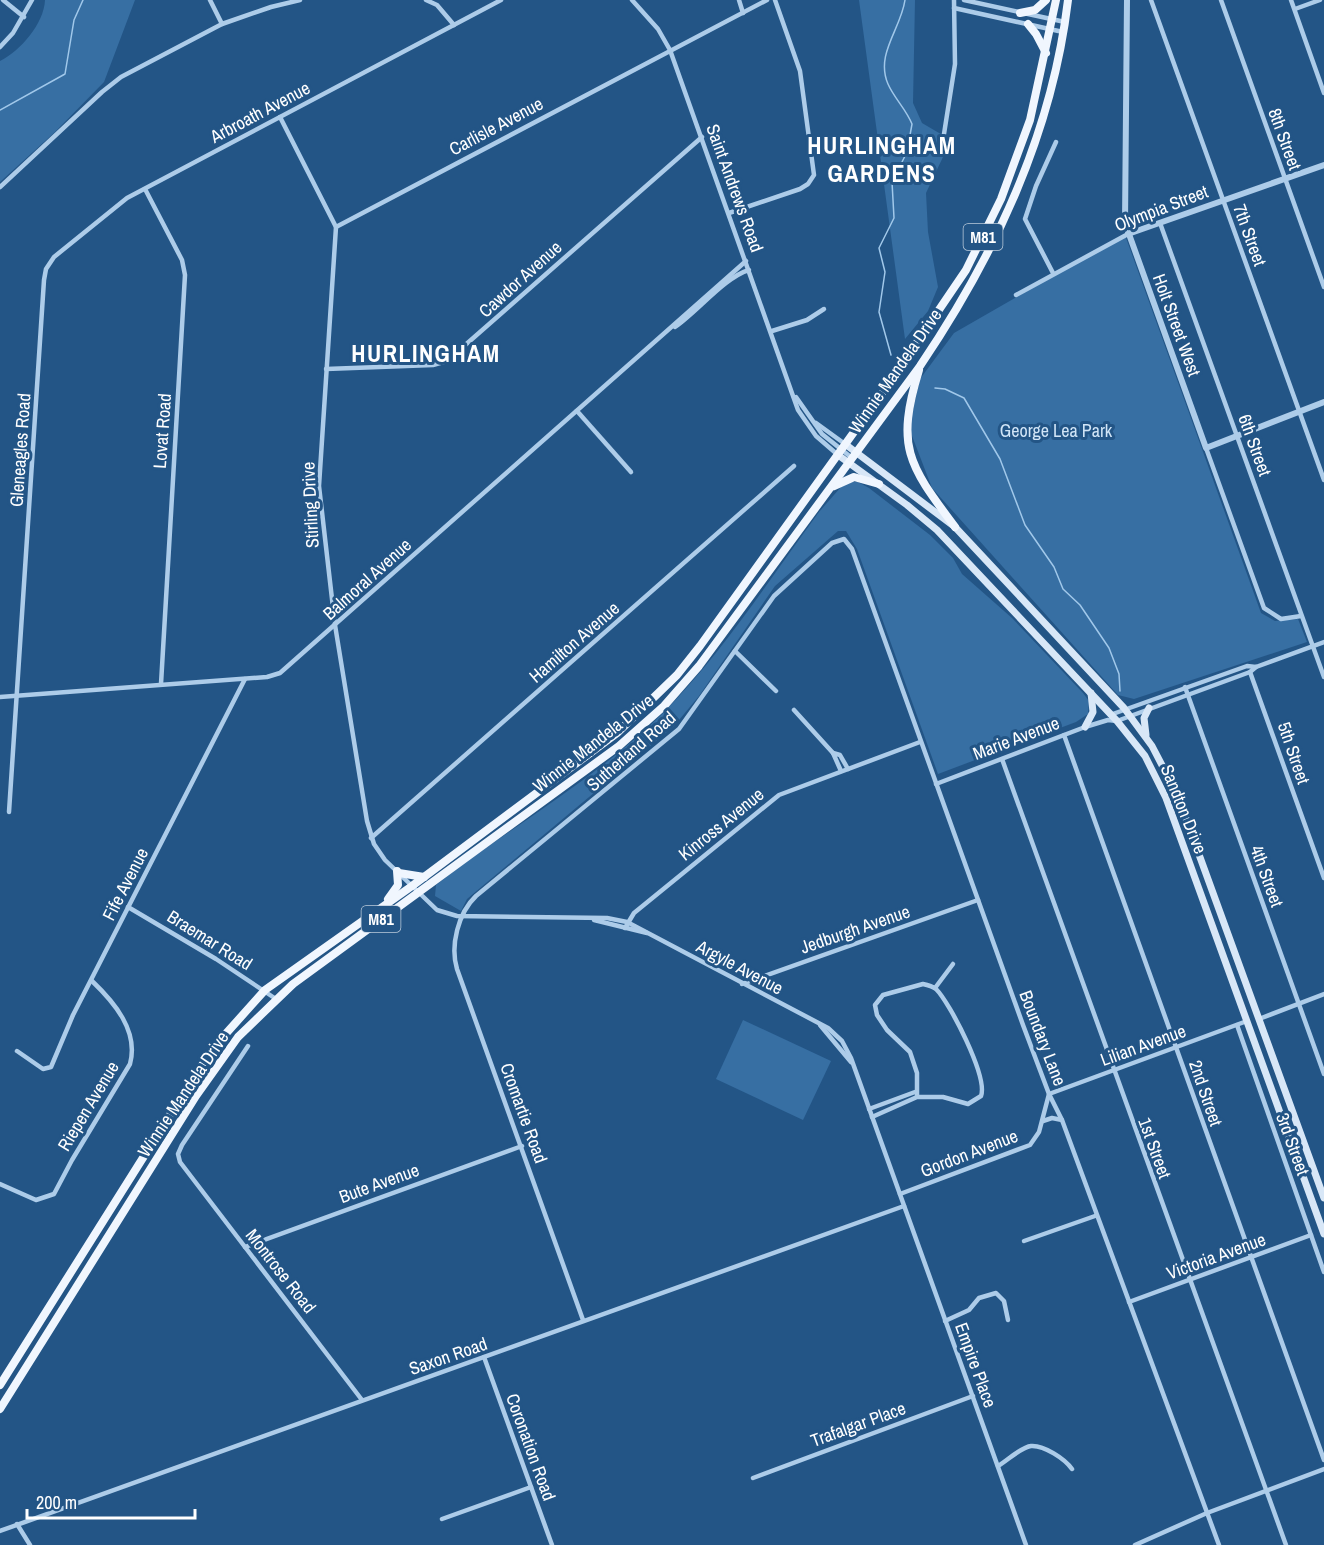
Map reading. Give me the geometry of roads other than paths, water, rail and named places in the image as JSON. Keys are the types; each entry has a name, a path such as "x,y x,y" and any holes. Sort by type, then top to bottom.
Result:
{"main road":[{"path":"1020,13 1035,10 1046,0"},
{"name":"Winnie Mandela Drive","path":"0,1385 197,1072 222,1038 265,990 424,878 608,740 662,691 700,646 954,290 980,244 1001,199 1027,130 1056,0"},
{"name":"Winnie Mandela Drive","path":"0,1409 214,1069 238,1037 276,999 323,961 418,894 618,746 664,705 699,666 920,366 963,298 1016,194 1041,126 1063,32 1068,0"},
{"path":"1028,24 1046,53"},
{"path":"920,366 907,419 908,453 928,491 955,527"},
{"path":"841,450 852,458"},
{"path":"841,450 852,458"},
{"name":"Sandton Drive","path":"852,458 879,484 937,530 1091,693 1109,717 1117,721 1145,756 1161,786 1324,1234"},
{"name":"Sandton Drive","path":"852,458 955,527 1124,708 1146,737 1177,794 1324,1198"},
{"path":"830,488 854,477 879,484"},
{"path":"1084,727 1093,712 1091,693"},
{"path":"1146,737 1144,718 1149,708"},
{"path":"384,905 398,885 398,872 424,878"}],"street":[{"path":"3,0 24,17"},
{"path":"0,47 24,17 32,0"},
{"path":"210,0 222,24"},
{"path":"0,187 33,159 112,83 222,24 271,6 300,0"},
{"path":"426,0 437,5 454,25"},
{"name":"Arbroath Avenue","path":"46,269 54,257 111,210 145,189 501,0"},
{"name":"Saint Andrews Road","path":"632,0 658,29 670,50 795,395 798,410 810,428 841,450"},
{"path":"739,0 743,13"},
{"name":"Carlisle Avenue","path":"336,227 768,0"},
{"path":"729,213 800,189 808,184 814,175 800,71 775,0"},
{"path":"944,134 955,64 954,0"},
{"path":"964,0 1065,22"},
{"name":"Holt Street West","path":"1127,0 1125,205 1128,234 1264,608 1281,619 1301,615"},
{"name":"7th Street","path":"1151,0 1324,480"},
{"name":"8th Street","path":"1221,0 1324,287"},
{"path":"1291,0 1324,93"},
{"path":"1295,9 1320,0"},
{"path":"954,9 1063,32"},
{"path":"280,117 336,227"},
{"name":"Cawdor Avenue","path":"326,369 434,364 447,361 702,137"},
{"path":"1053,273 1025,219 1036,186 1056,142"},
{"name":"Olympia Street","path":"1016,295 1128,234 1324,165"},
{"name":"Lovat Road","path":"145,189 182,260 185,275 161,684"},
{"name":"6th Street","path":"1160,223 1324,677"},
{"name":"Stirling Drive","path":"336,227 318,476 335,625 371,837 376,849 418,894"},
{"name":"Balmoral Avenue","path":"707,298 746,261"},
{"name":"Gleneagles Road","path":"9,812 19,696 46,269"},
{"name":"Balmoral Avenue","path":"0,697 245,679 280,673 707,298 734,276 749,270"},
{"path":"772,331 807,320 824,309"},
{"name":"Saint Andrews Road","path":"795,395 813,422 841,450"},
{"path":"1206,448 1324,402"},
{"path":"577,411 631,472"},
{"name":"Hamilton Avenue","path":"371,837 794,466"},
{"name":"Sutherland Road","path":"465,916 469,904 481,892 679,729 780,589 835,540 846,540"},
{"name":"Boundary Lane","path":"846,540 852,549 1049,1094 1062,1120 1095,1216 1219,1545"},
{"path":"1117,721 1324,642"},
{"path":"735,651 776,692"},
{"path":"1124,708 1247,666 1256,667"},
{"name":"5th Street","path":"1250,672 1324,878"},
{"name":"Fife Avenue","path":"17,1051 42,1069 49,1069 73,1015 245,679"},
{"name":"4th Street","path":"1185,687 1324,1074"},
{"name":"Marie Avenue","path":"936,784 1109,717 1124,708"},
{"path":"794,710 833,753 841,771"},
{"name":"2nd Street","path":"1064,735 1324,1460"},
{"name":"Kinross Avenue","path":"626,925 770,801 791,789 920,742"},
{"path":"833,753 840,755 848,769"},
{"name":"1st Street","path":"1002,759 1286,1545"},
{"name":"Argyle Avenue","path":"418,894 441,913 465,916 607,918 649,933 818,1023 838,1036 849,1052 900,1194"},
{"name":"Jedburgh Avenue","path":"742,984 978,900"},
{"name":"Braemar Road","path":"128,907 265,990 276,999"},
{"name":"Cromartie Road","path":"465,916 456,939 454,960 583,1320"},
{"path":"935,988 953,964"},
{"name":"Riepen Avenue","path":"0,1185 36,1200 54,1194 130,1064 131,1051 121,1013 92,981"},
{"path":"869,1109 916,1095 943,1097 968,1104 979,1099 984,1089 973,1053 935,988 923,984 915,984 883,995 875,1005 877,1015 887,1030 910,1052 917,1073 916,1095"},
{"path":"1259,1019 1324,994"},
{"name":"Lilian Avenue","path":"1049,1094 1247,1021"},
{"name":"3rd Street","path":"1237,1025 1324,1272"},
{"path":"218,1104 213,1100 248,1046"},
{"name":"Gordon Avenue","path":"900,1194 1026,1147 1034,1140 1043,1121 1049,1094"},
{"path":"872,1117 916,1095"},
{"name":"Montrose Road","path":"213,1100 182,1145 178,1158 184,1170 362,1400"},
{"path":"1043,1121 1052,1118 1062,1120"},
{"name":"Bute Avenue","path":"245,1247 522,1146"},
{"name":"Empire Place","path":"900,1194 1026,1545"},
{"name":"Saxon Road","path":"0,1531 904,1206"},
{"path":"1024,1241 1095,1216"},
{"name":"Victoria Avenue","path":"1129,1302 1311,1235"},
{"path":"945,1321 969,1310 979,1298 996,1293 1004,1301 1008,1320"},
{"name":"Coronation Road","path":"484,1357 552,1545"},
{"name":"Trafalgar Place","path":"753,1478 973,1396"},
{"path":"998,1466 1026,1448 1034,1446 1063,1458 1072,1469"},
{"path":"1136,1545 1207,1513 1324,1469"},
{"path":"442,1519 531,1487"},
{"path":"17,1524 30,1545"},
{"path":"1149,1539 1152,1545"}],"waterway":[{"path":"0,110 65,74 74,20 83,0"},
{"path":"891,355 879,312 885,272 879,248 894,218 892,182 907,152 912,124 888,84 885,62 905,0"},
{"path":"935,388 945,389 964,398 1000,459 1025,525 1054,567 1063,589 1080,605 1109,648 1119,674 1120,691"}],"district":[{"name":"HURLINGHAM GARDENS","path":"882,159"},
{"name":"HURLINGHAM","path":"426,353"}],"park label":[{"name":"George Lea Park","path":"1056,430"}]}
